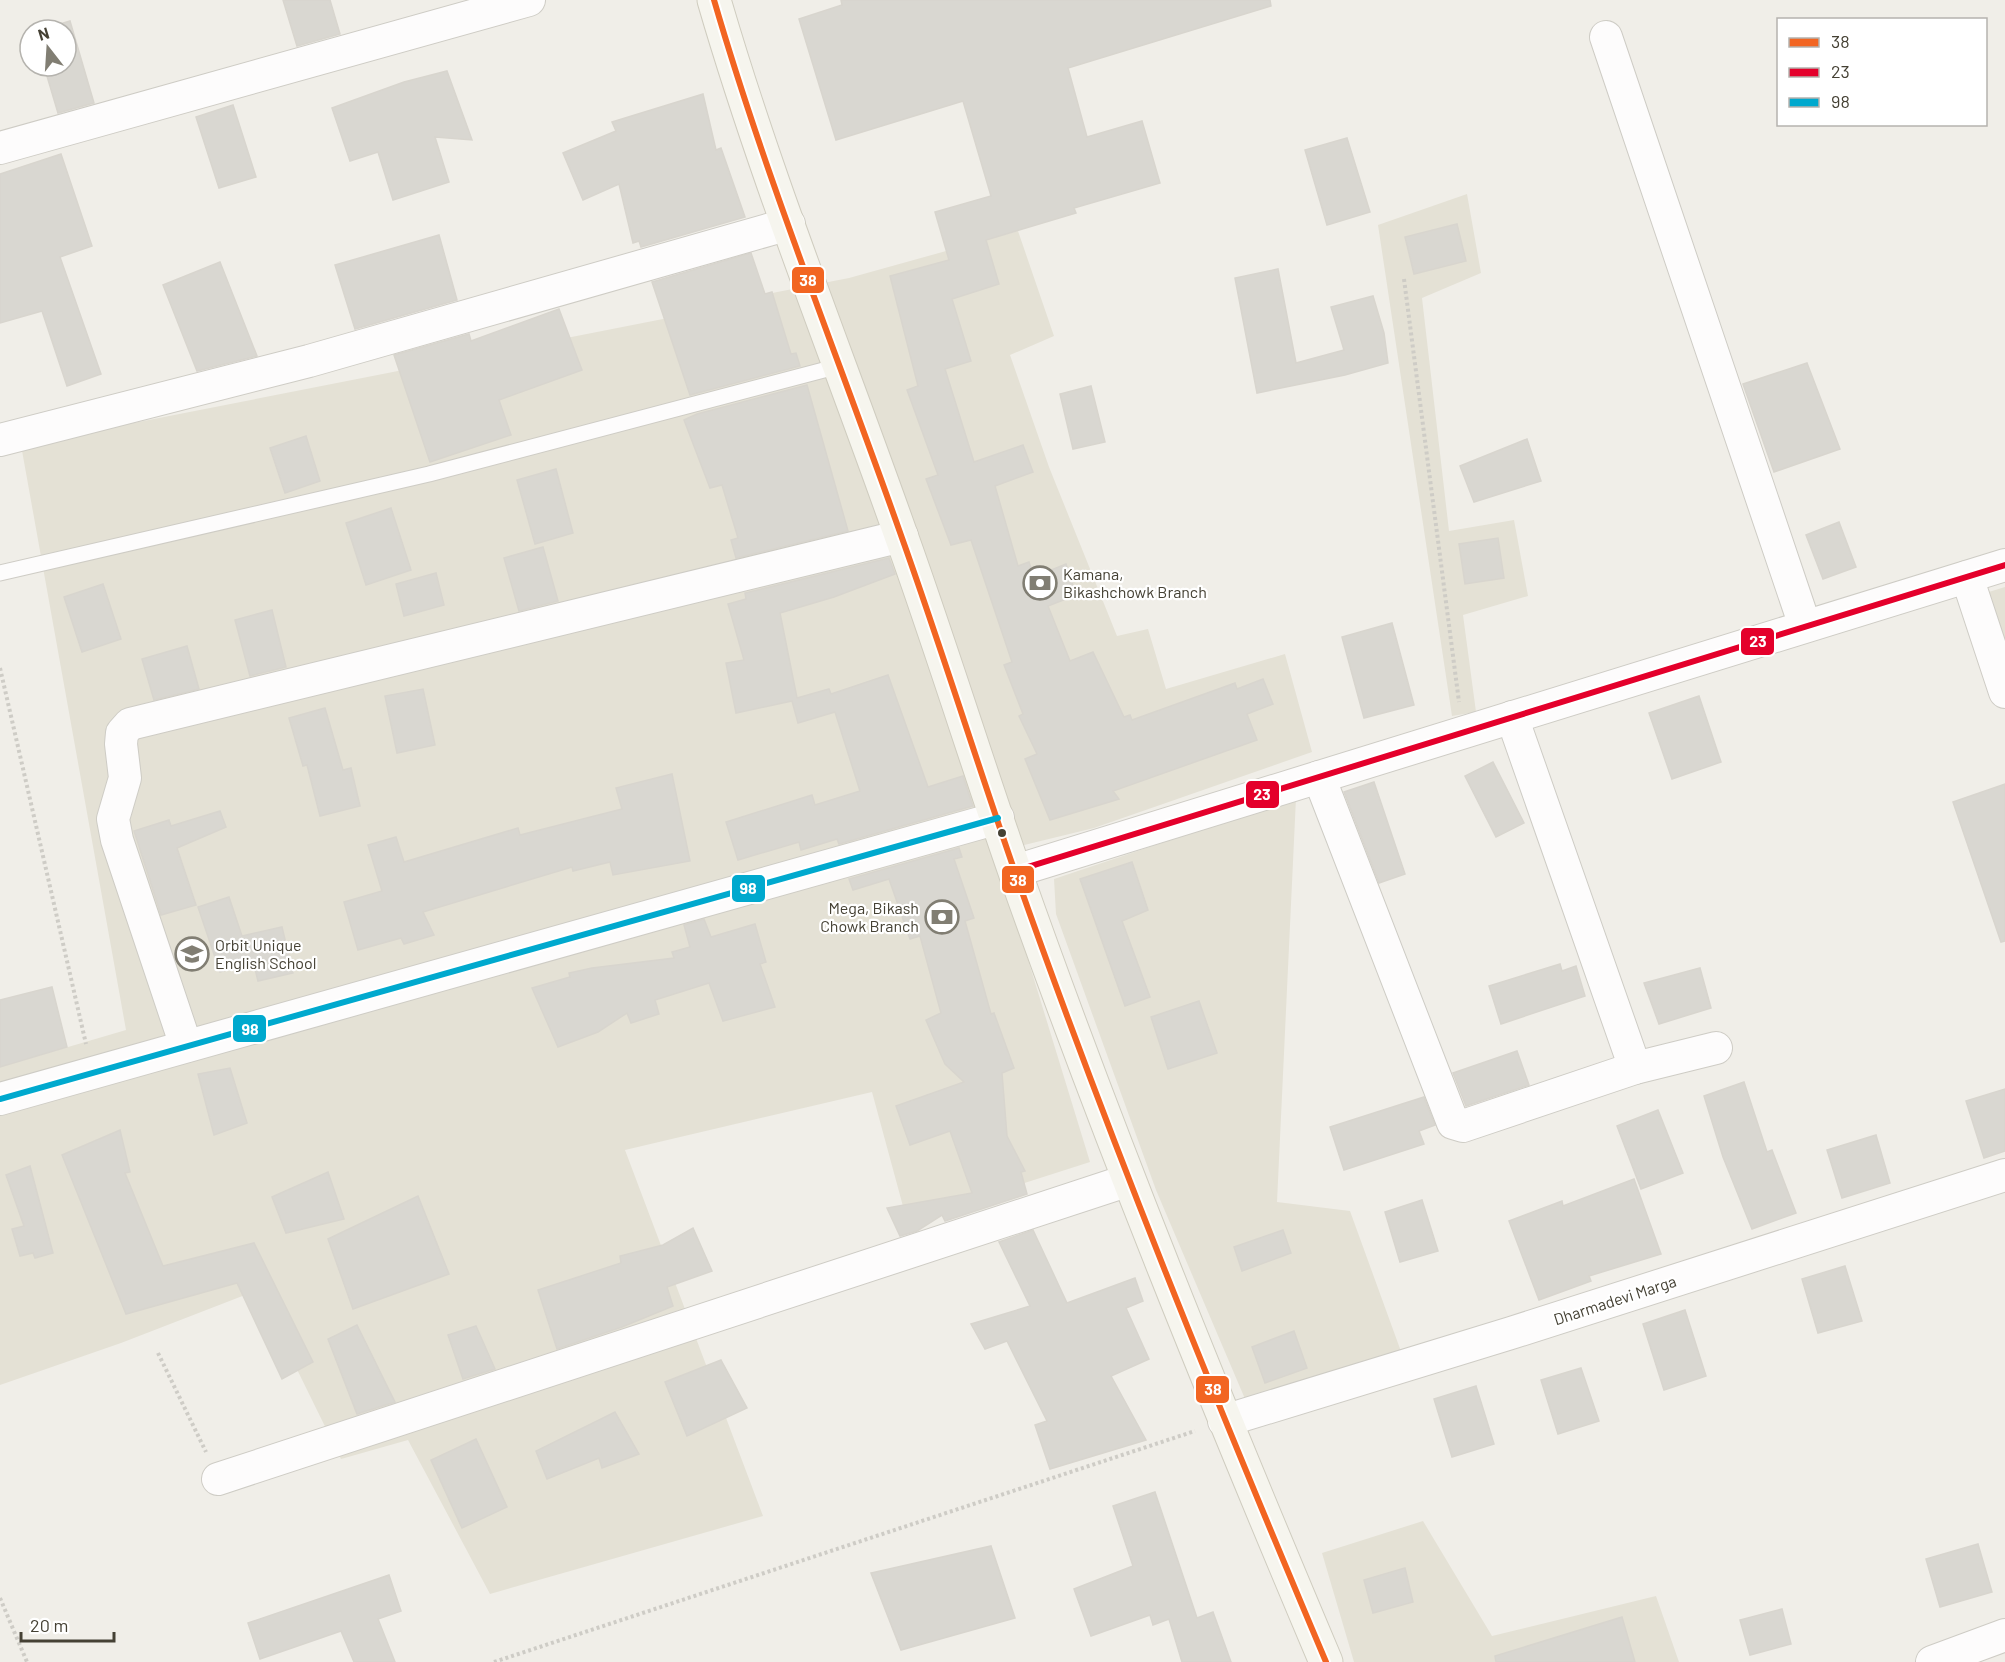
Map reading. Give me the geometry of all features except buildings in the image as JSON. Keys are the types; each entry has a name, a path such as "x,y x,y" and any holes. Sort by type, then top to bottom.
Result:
{"main road":[{"path":"714,0 744,102 902,537 1015,871 1129,1180 1224,1421 1326,1662"}],"street":[{"path":"0,148 529,0"},
{"path":"1606,37 1805,626"},
{"path":"0,440 309,361 789,224"},
{"path":"186,1046 117,840 113,819 125,778 122,733 130,724 902,537"},
{"path":"1015,871 2005,565"},
{"path":"1967,576 2005,692"},
{"path":"1512,717 1635,1068"},
{"path":"1319,777 1452,1123 1463,1126 1635,1068 1716,1048"},
{"path":"0,1099 998,818"},
{"name":"Dharmadevi Marga","path":"1224,1421 1511,1333 2005,1175"},
{"path":"218,1479 1129,1180"},
{"path":"1932,1662 2005,1635"}],"lane":[{"path":"0,573 429,474 839,366"}],"path":[{"path":"1404,279 1463,733"},
{"path":"0,668 93,1072"},
{"path":"158,1353 218,1479"},
{"path":"494,1662 1224,1421"},
{"path":"0,1598 27,1662"}],"shaded area":[{"path":"1467,194 1481,273 1422,298 1449,531 1514,520 1528,596 1463,615 1476,712 1452,716 1378,225"},
{"path":"1018,231 1054,336 1010,355 1049,467 1117,636 1148,629 1166,689 1285,654 1312,752 1094,828 995,852 1090,1162 907,1221 872,1092 625,1150 763,1516 490,1594 408,1440 341,1459 258,1290 121,1343 0,1385 0,1067 126,1030 21,445 663,319 701,307 849,278"},
{"path":"2005,587 2005,692 1979,595"},
{"path":"1296,798 1277,1202 1350,1211 1407,1368 1254,1420 1156,1190 1056,914 1054,879"},
{"path":"1423,1521 1492,1636 1656,1596 1679,1662 1354,1662 1322,1553"}],"transit line":[{"name":"38","path":"714,0 780,203 902,538 1052,975 1165,1271 1326,1662"},
{"name":"23","path":"1015,871 2005,565"},
{"name":"98","path":"0,1099 998,818"}],"place":[{"name":"Kamana, Bikashchowk Branch","path":"1040,583"},
{"name":"Mega, Bikash Chowk Branch","path":"942,917"},
{"name":"Orbit Unique English School","path":"192,954"}]}
